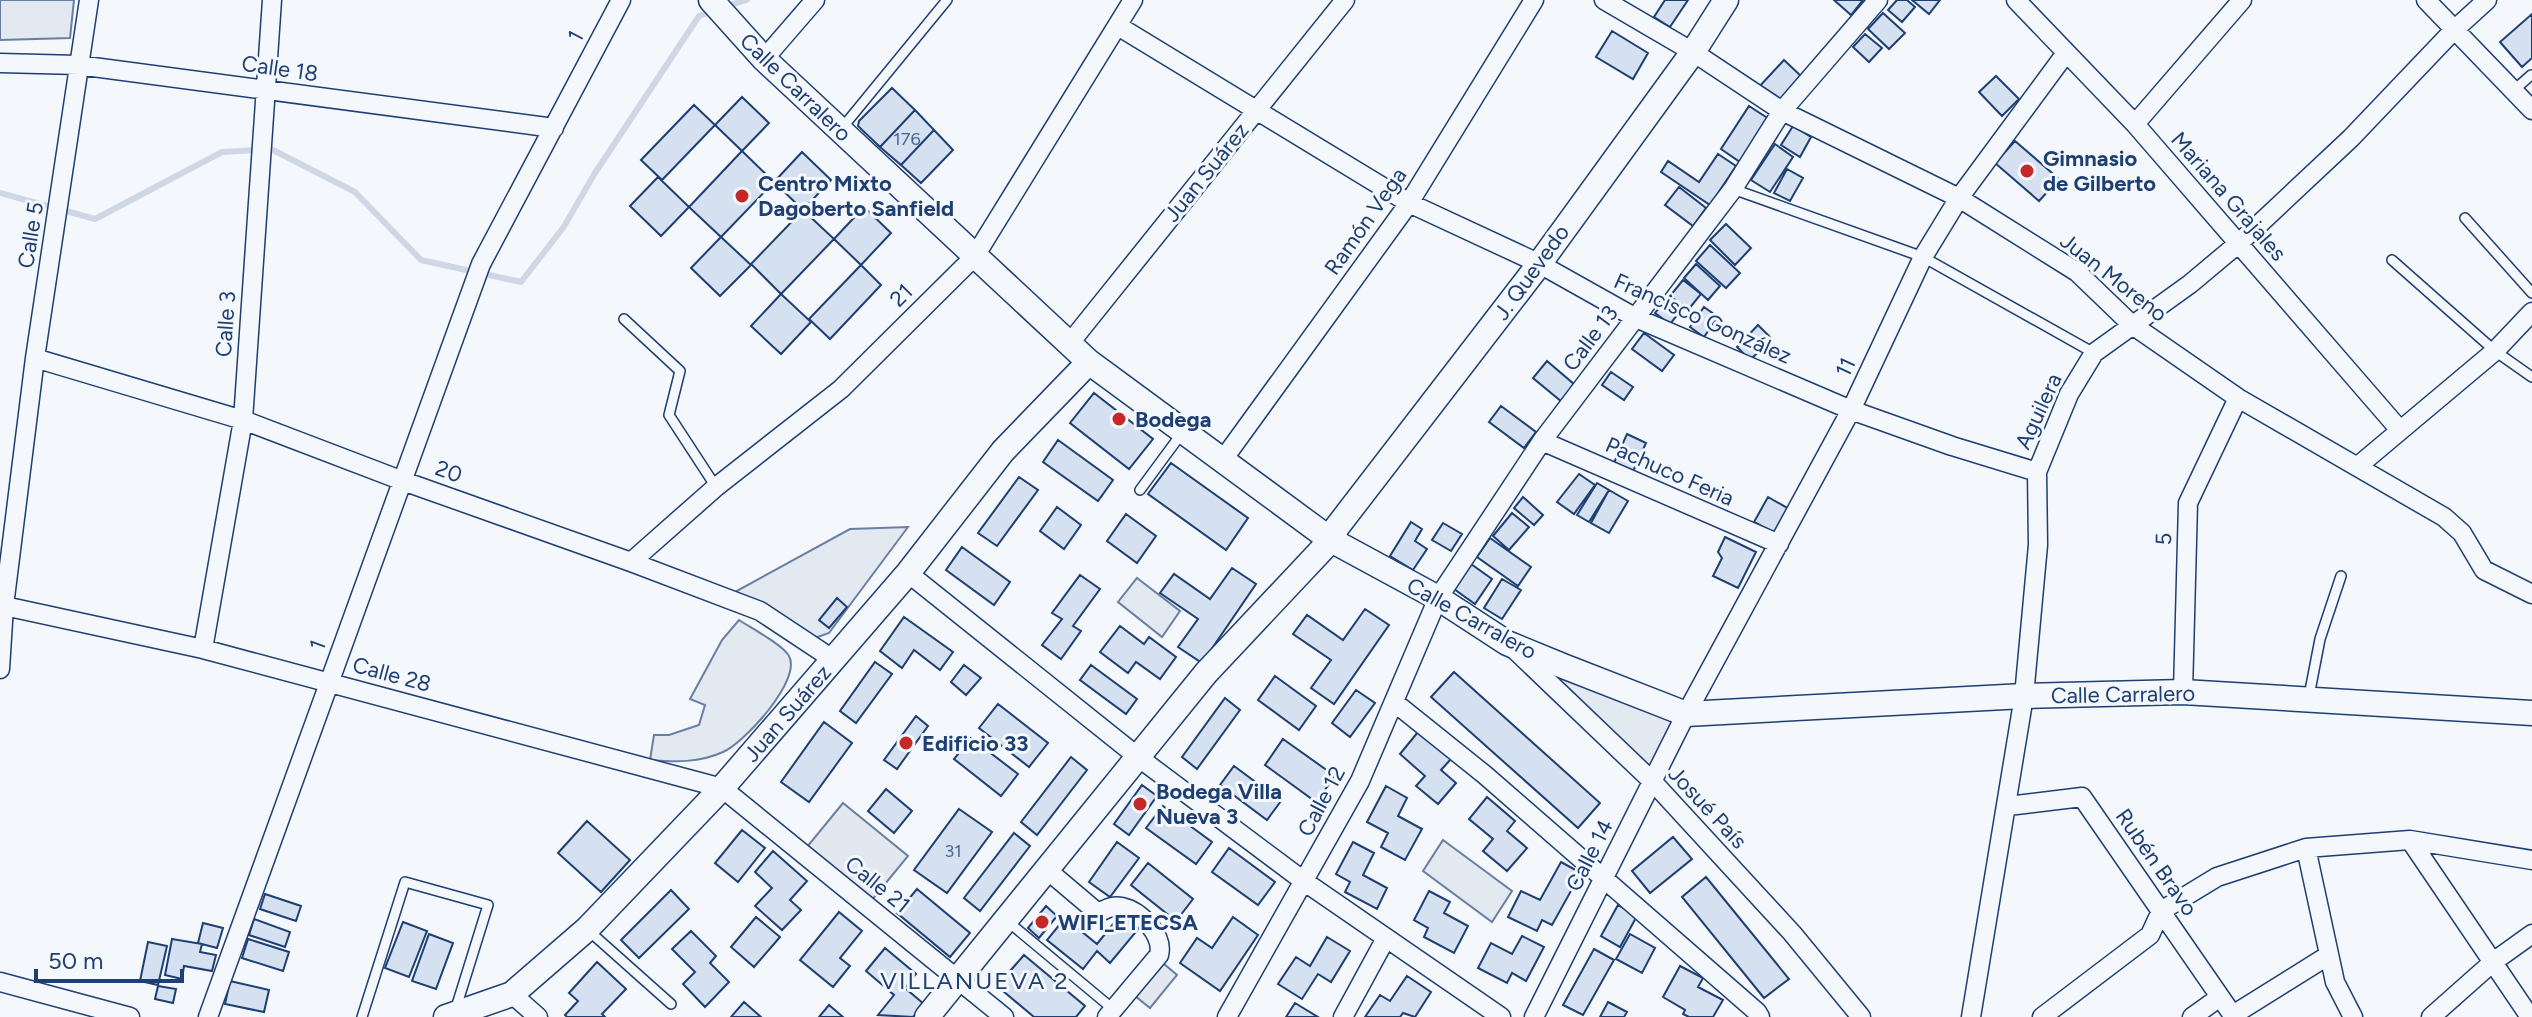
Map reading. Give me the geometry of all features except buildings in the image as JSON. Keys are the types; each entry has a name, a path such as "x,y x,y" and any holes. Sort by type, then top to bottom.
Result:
{"street":[{"name":"Calle 5","path":"0,669 2,606 35,358 89,0"},
{"name":"Calle 3","path":"203,649 243,420 272,0"},
{"name":"1","path":"208,1017 481,264 621,0"},
{"name":"Calle Carralero","path":"711,0 764,59 1069,344 1182,433 1331,540 1438,598 1507,643 1686,714 2024,696 2183,692 2532,713"},
{"path":"764,59 815,0"},
{"name":"21","path":"631,562 716,487 841,389 975,256 1133,0"},
{"name":"Juan Suárez","path":"1069,344 1345,0"},
{"name":"Ramón Vega","path":"1222,461 1409,203 1534,0"},
{"name":"Juan Moreno","path":"1604,0 1693,52 1782,111 1959,198 2077,272 2131,324 2238,398 2444,517 2462,533 2484,570 2532,594"},
{"name":"J. Quevedo","path":"927,1017 1206,673 1331,540 1337,527 1534,271 1693,52 1726,0"},
{"name":"Calle 13","path":"1438,598 1542,441 1733,189 1782,111 1878,0"},
{"name":"Mariana Grajales","path":"2016,0 2135,124 2399,429"},
{"path":"2135,124 2242,0"},
{"path":"2426,0 2532,110"},
{"name":"Aguilera","path":"1971,1017 2024,696 2038,545 2037,472 2069,394 2094,353 2190,284 2239,243 2351,138 2453,31 2487,0"},
{"name":"Francisco González","path":"1118,26 1409,203 1538,263 1636,318 1851,410 2037,472"},
{"name":"11","path":"1686,714 1851,410 1923,257 1959,198 2066,53"},
{"name":"Calle 18","path":"0,63 78,65 554,128"},
{"path":"2358,466 2495,351 2532,312"},
{"name":"20","path":"35,358 243,420 631,562 760,611 834,660"},
{"name":"Juan Suárez","path":"450,1016 512,994 587,929 722,788 908,573 1003,451 1089,362"},
{"name":"5","path":"2183,692 2188,503 2238,398"},
{"name":"Pachuco Feria","path":"1542,441 1779,544"},
{"path":"908,573 1138,757 1305,882 1501,1017"},
{"name":"Calle 12","path":"1227,1017 1360,781 1438,598"},
{"name":"Calle 28","path":"2,606 203,649 722,788"},
{"name":"Josué País","path":"1507,643 1653,782 1792,933 1861,1017"},
{"path":"1394,702 1604,877 1760,1017"},
{"name":"Calle 14","path":"1534,1017 1686,714"},
{"name":"Calle 21","path":"722,788 1004,1017"},
{"name":"Rubén Bravo","path":"2008,806 2082,797 2233,1016"},
{"path":"2042,1017 2150,935 2161,911 2217,877 2306,848 2410,840 2532,860"},
{"path":"2410,840 2530,1017"},
{"path":"2306,848 2335,982 2353,1017"},
{"path":"1046,869 1098,913 1111,906 1122,907 1132,911 1158,935 1162,945 1159,955 1110,1013"},
{"path":"2431,1017 2493,962 2532,934"},
{"path":"1343,1017 1386,938"},
{"path":"2233,1016 2329,955"},
{"path":"0,982 130,1017"},
{"path":"512,994 538,1017"},
{"path":"2192,1017 2220,997"}],"lane":[{"path":"840,130 947,0"},
{"path":"2513,91 2531,75"},
{"path":"1733,189 1923,257 2094,353"},
{"path":"2465,218 2532,293"},
{"path":"2392,260 2495,351 2532,377"},
{"path":"624,319 680,371 669,415 716,487"},
{"path":"1140,490 1182,433"},
{"path":"2308,701 2320,639 2341,576"},
{"path":"362,1017 405,882 488,905 450,1016"},
{"path":"1006,920 1110,1013"},
{"path":"587,929 671,1004"}],"shaded area":[{"path":"0,0 74,0 70,38 0,40"},
{"path":"908,527 829,633 810,636 733,593 850,529"},
{"path":"1137,578 1180,611 1162,637 1118,602"},
{"path":"739,620 773,641 789,656 791,667 780,694 757,724 723,752 696,760 650,760 654,735 669,735 699,725 705,705 690,699 722,640"},
{"path":"1507,643 1686,714 1653,782"},
{"path":"843,803 908,856 867,906 802,853"},
{"path":"1443,840 1512,891 1492,922 1423,871"},
{"path":"1157,958 1177,975 1150,1008 1129,991"}],"waterway":[{"path":"727,6 747,0"},
{"path":"0,193 95,219 222,152 271,149 355,192 421,260 521,282 563,228 595,173 699,16 713,11"}],"place":[{"name":"Gimnasio de Gilberto","path":"2027,171"},
{"name":"Centro Mixto Dagoberto Sanfield","path":"742,196"},
{"name":"Bodega","path":"1119,419"},
{"name":"Edificio 33","path":"906,743"},
{"name":"Bodega Villa Nueva 3","path":"1140,804"},
{"name":"WIFI_ETECSA","path":"1042,922"}],"district":[{"name":"VILLANUEVA 2","path":"975,981"}]}
